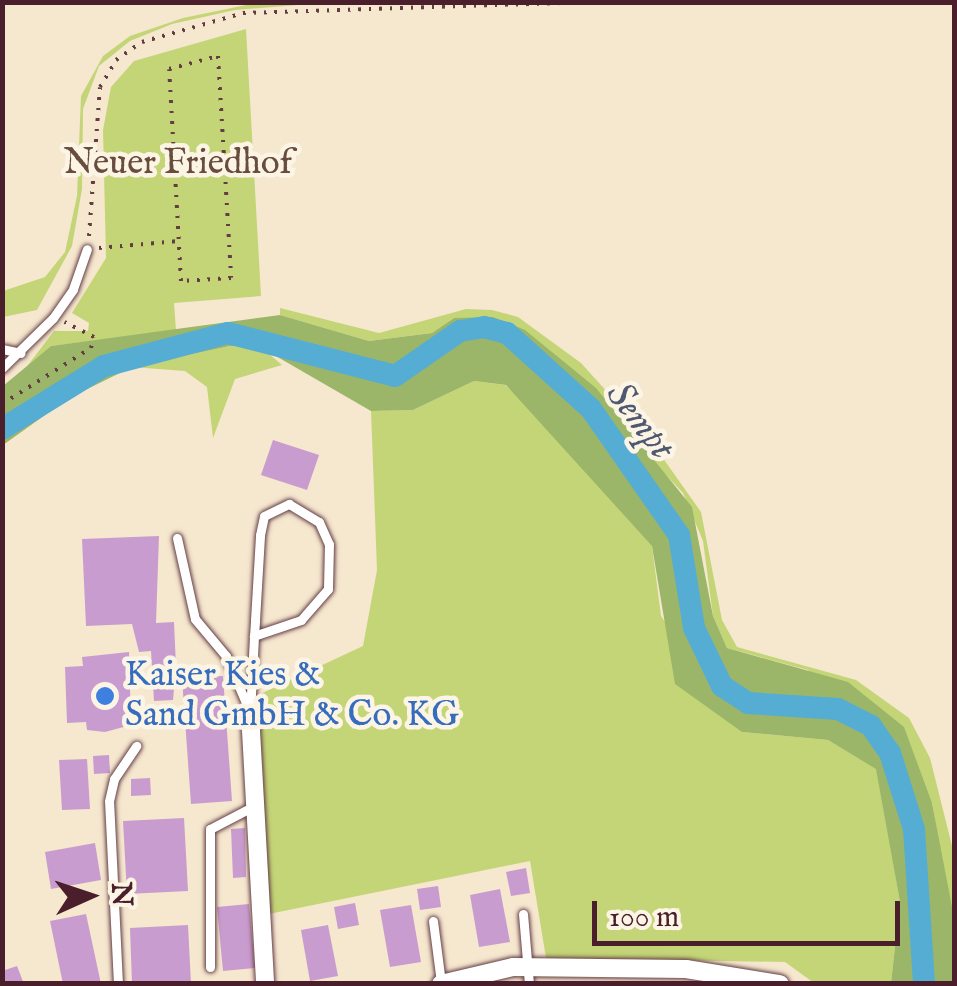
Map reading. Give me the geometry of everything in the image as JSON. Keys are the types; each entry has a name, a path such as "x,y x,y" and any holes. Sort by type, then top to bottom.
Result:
{"street":[{"path":"250,713 252,806 265,984"},
{"path":"441,983 530,976 618,976 686,969 780,984"}],"lane":[{"path":"2,368 21,353 73,288 86,249"},
{"path":"2,349 21,353"},
{"path":"250,713 254,636 264,516 288,504 320,522 329,544 328,589 301,620 254,636"},
{"path":"176,538 195,619 226,656 250,713"},
{"path":"118,984 109,801 114,780 136,746"},
{"path":"210,967 210,829 252,806"},
{"path":"523,914 530,976"},
{"path":"433,921 441,983"}],"path":[{"path":"178,241 86,249 100,87 116,60 142,42 243,13 585,2"},
{"path":"218,56 224,159 231,278 181,281 169,69 218,56"},
{"path":"174,162 224,159"},
{"path":"2,404 92,348 94,337 86,329"}],"green space":[{"path":"323,3 235,10 172,24 130,41 99,66 83,109 82,189 72,246 37,310 3,317 3,291 45,277 65,252 77,196 81,96 103,56 130,36 183,18 251,4"},
{"name":"Neuer Friedhof","path":"246,29 261,296 174,303 176,330 51,346 25,369 54,331 88,331 89,323 72,313 106,258 103,130 111,87 134,61"},
{"path":"280,308 379,333 466,309 492,310 518,317 581,363 648,437 701,512 722,620 737,647 856,680 909,718 930,758 953,850 954,929 932,803 808,670 727,648 713,616 703,541 683,493 666,475 454,318 432,333 369,341 280,315"},
{"path":"280,315 369,341 432,333 454,318 493,317 525,330 596,388 692,507 713,616 727,648 848,682 904,727 932,803 953,912 954,983 891,983 900,902 876,769 828,740 742,732 675,684 652,546 506,385 474,381 413,410 371,411 262,348 230,346 132,367 69,398 3,445 3,386 51,346"},
{"path":"230,346 262,348 282,365 235,379 213,438 207,387 185,371 132,367"},
{"path":"474,381 505,385 528,404 631,517 652,546 661,616 742,732 828,740 877,769 900,902 891,983 814,983 785,962 546,958 530,861 264,915 256,696 363,646 377,570 371,411 413,410"}],"building":[{"path":"273,440 319,455 307,490 261,475"},
{"path":"159,536 156,623 174,622 176,667 173,700 154,701 151,651 139,652 132,624 86,626 82,539"},
{"path":"129,652 131,725 105,732 87,730 86,722 67,723 65,667 83,666 82,657"},
{"path":"223,676 232,801 191,804 182,678"},
{"path":"153,705 153,724 138,727 137,706"},
{"path":"109,755 110,773 94,774 93,756"},
{"path":"87,759 90,809 62,810 59,760"},
{"path":"150,778 151,795 131,796 131,779"},
{"path":"184,818 188,891 127,894 123,821"},
{"path":"245,828 246,877 233,878 231,829"},
{"path":"95,843 101,880 51,889 45,852"},
{"path":"526,868 530,893 511,896 506,872"},
{"path":"438,886 441,907 420,910 417,889"},
{"path":"500,889 510,942 479,947 470,895"},
{"path":"355,903 359,925 338,929 334,907"},
{"path":"249,904 255,968 223,971 217,907"},
{"path":"411,905 421,962 390,967 380,910"},
{"path":"86,914 101,984 63,984 50,921"},
{"path":"188,925 191,984 132,984 130,928"},
{"path":"328,925 338,976 310,981 301,930"},
{"path":"17,966 24,984 2,984 2,971"}],"waterway":[{"name":"Sempt","path":"2,429 104,366 228,333 395,376 460,331 484,327 507,333 591,409 679,535 694,628 722,686 748,703 838,709 871,726 890,753 914,829 924,984"}],"place":[{"name":"Kaiser Kies & Sand GmbH & Co. KG","path":"105,696"}]}
